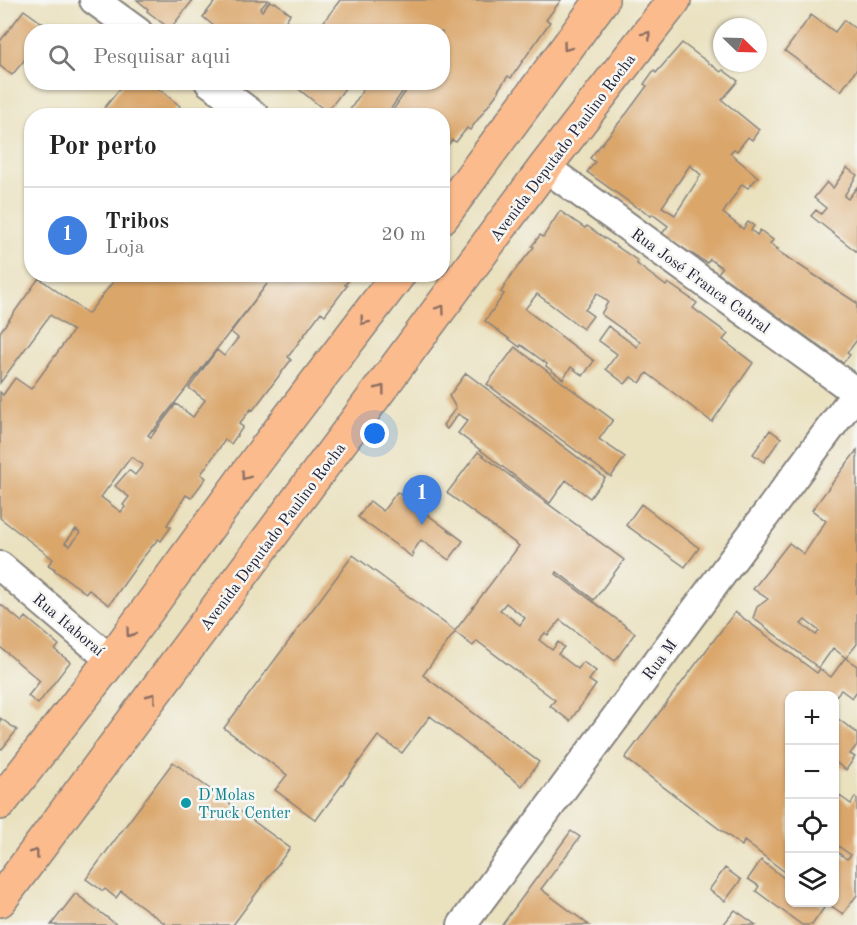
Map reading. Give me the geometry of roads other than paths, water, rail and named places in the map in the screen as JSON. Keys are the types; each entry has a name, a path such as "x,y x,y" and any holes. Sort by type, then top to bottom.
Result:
{"main road":[{"path":"450,206 602,0"},
{"name":"Avenida Deputado Paulino Rocha","path":"0,900 545,167 674,0"},
{"path":"0,803 111,660 257,460 393,282"}],"street":[{"path":"94,0 127,24"},
{"path":"220,90 244,108"},
{"name":"Rua José Franca Cabral","path":"545,167 857,393"},
{"name":"Rua M","path":"462,925 857,393"},
{"name":"Rua Itaboraí","path":"0,566 111,660"}],"place":[{"name":"Tribos","path":"422,525"},
{"name":"D'Molas Truck Center","path":"186,803"}]}
